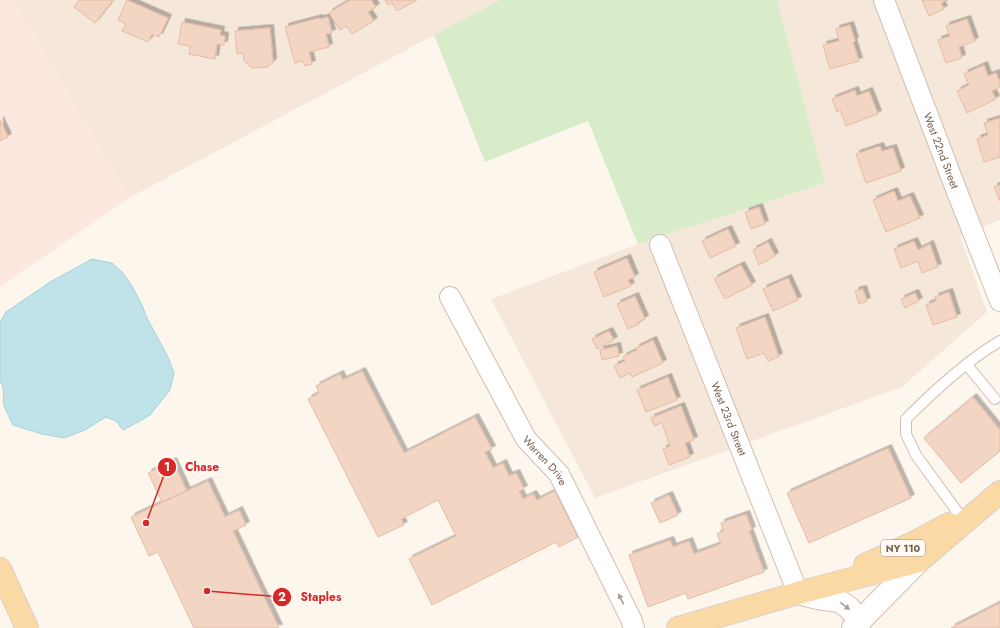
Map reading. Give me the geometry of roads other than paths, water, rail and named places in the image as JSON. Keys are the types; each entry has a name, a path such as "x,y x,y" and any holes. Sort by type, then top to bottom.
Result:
{"main road":[{"name":"NY 110","path":"798,593 905,547 939,530 978,507 1000,491"},
{"name":"NY 110","path":"678,628 722,618 798,593 919,562 1000,491"},
{"path":"0,569 27,628"}],"street":[{"name":"West 22nd Street","path":"884,0 1000,301"},
{"name":"West 23rd Street","path":"660,245 798,593"},
{"name":"Warren Drive","path":"450,297 526,439 559,474 631,619 634,628"},
{"path":"798,593 839,601 848,607 860,626 919,562"}],"lane":[{"path":"961,517 916,455 906,434 906,419 927,398 966,365 982,352 1000,341"},
{"path":"966,365 996,399"}],"water":[{"path":"92,259 112,263 123,273 132,286 168,357 174,373 170,390 150,415 123,430 116,421 106,417 85,430 64,438 42,434 13,425 4,406 3,386 0,382 0,322 6,312 50,282"}],"place":[{"name":"Chase","path":"146,523"},
{"name":"Staples","path":"207,591"}]}
